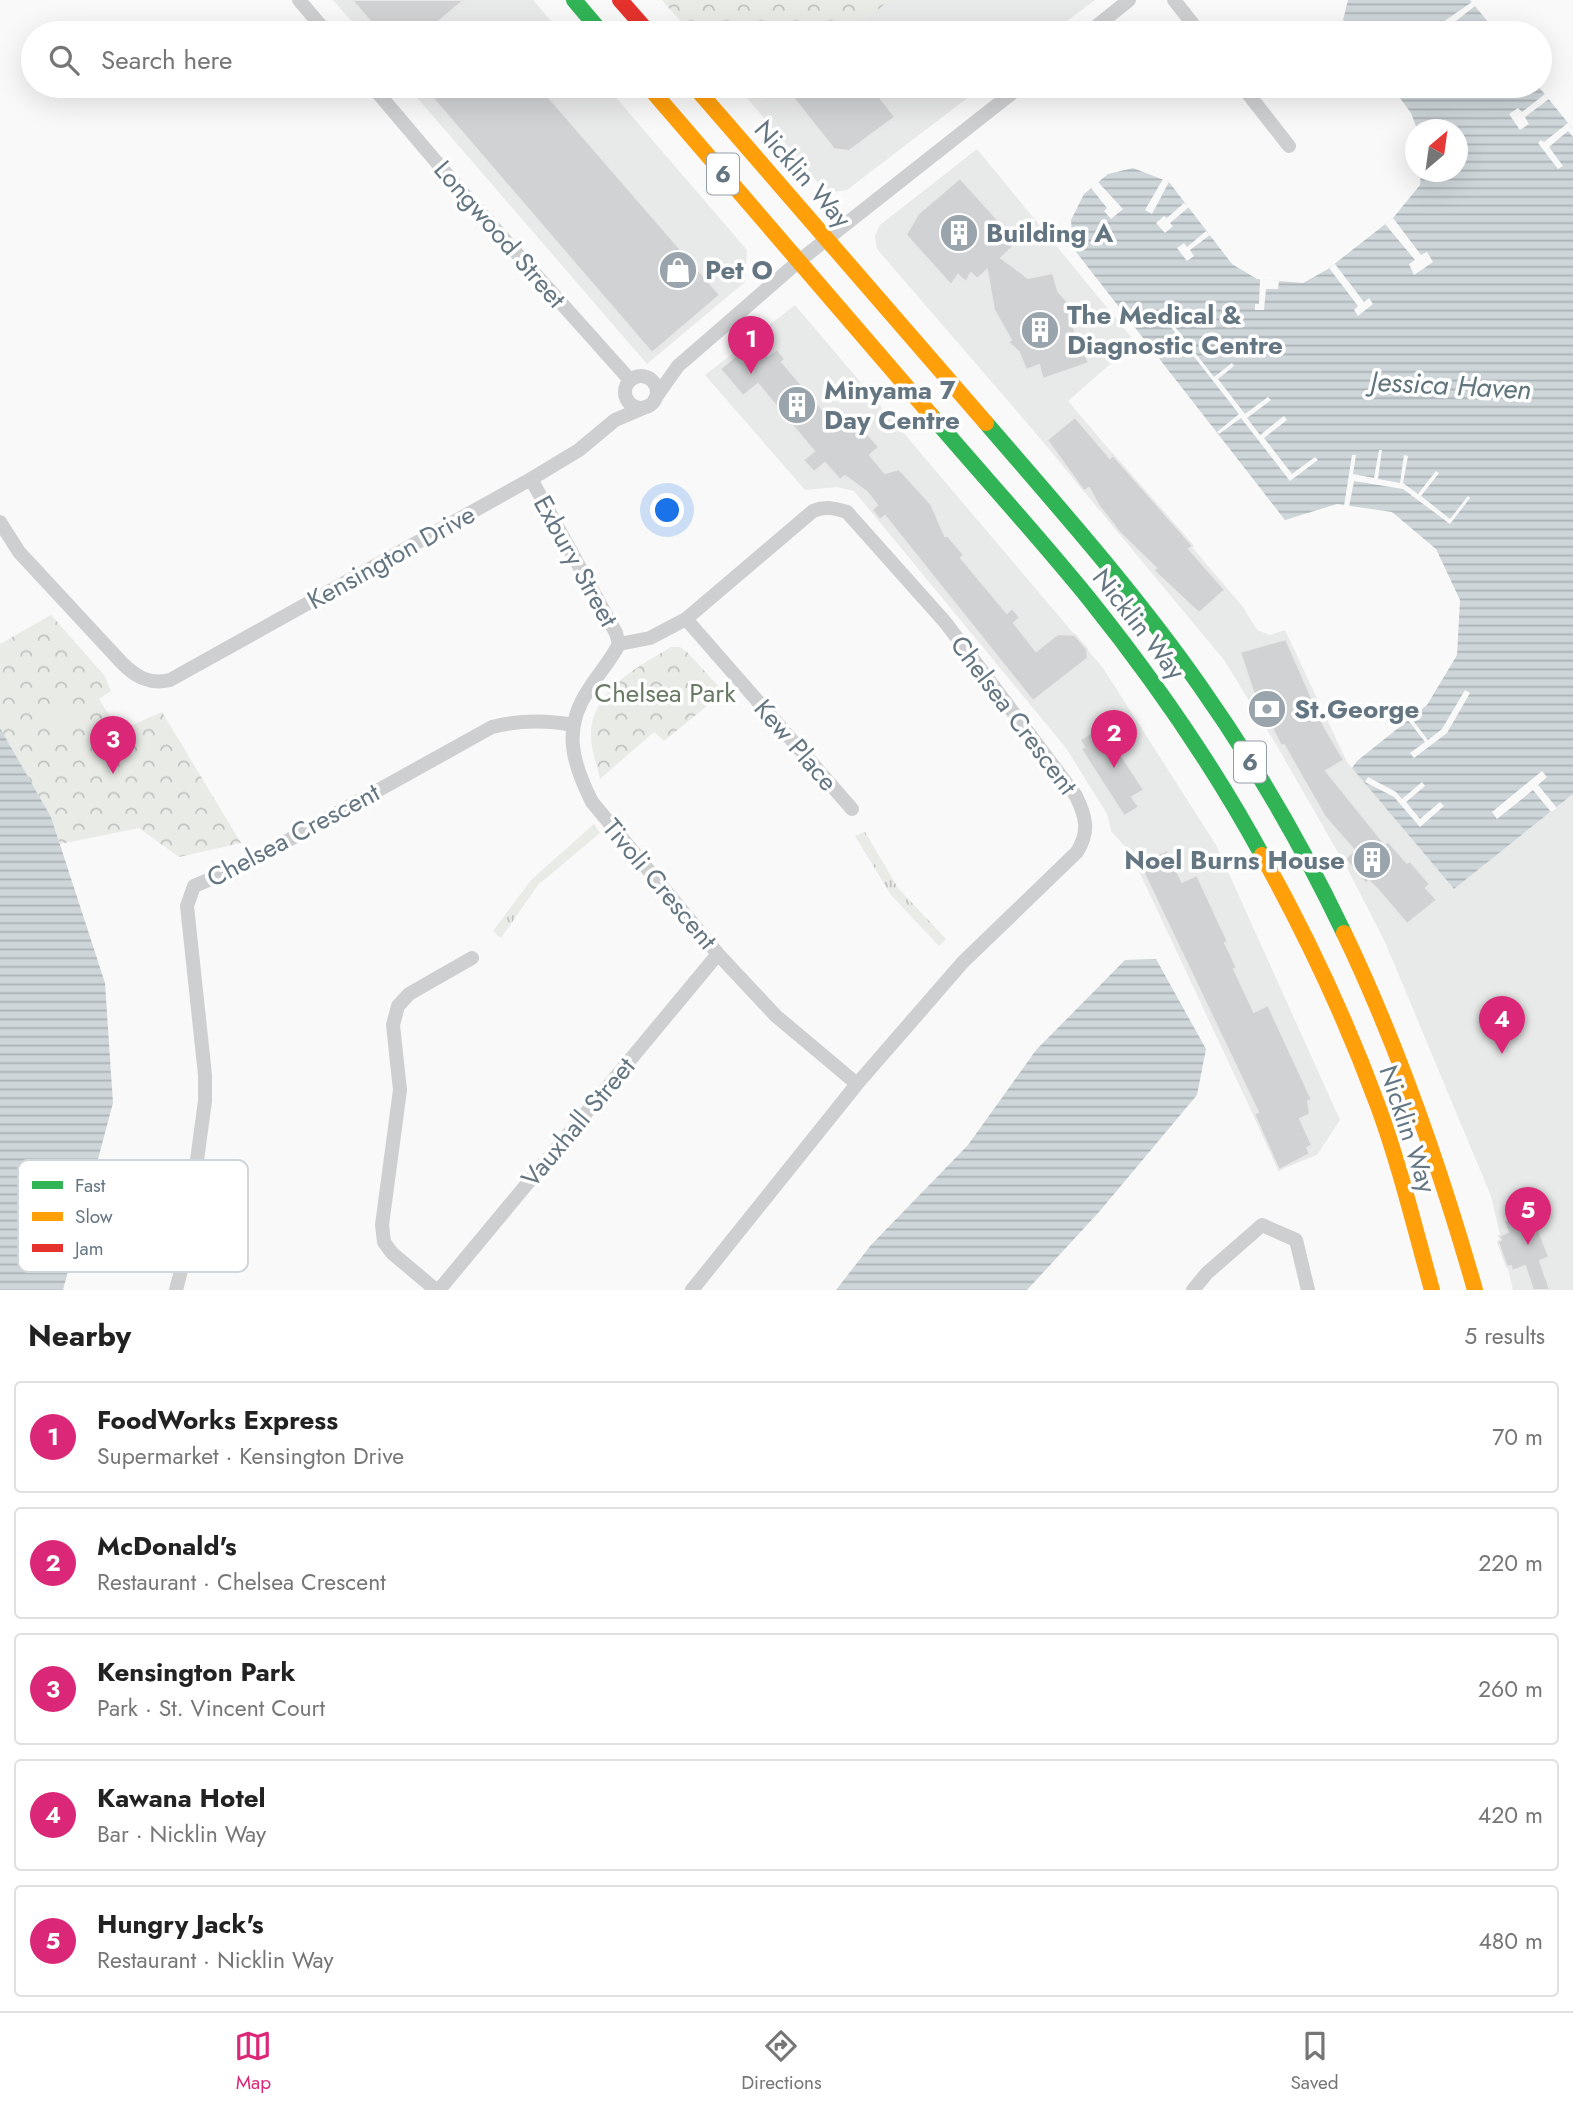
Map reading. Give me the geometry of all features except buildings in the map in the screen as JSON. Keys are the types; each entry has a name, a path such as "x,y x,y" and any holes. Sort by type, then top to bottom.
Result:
{"highway":[{"path":"574,0 592,21"},
{"path":"620,0 638,21"},
{"name":"Nicklin Way","path":"658,98 1089,599 1168,702 1226,790 1280,884 1335,999 1378,1108 1432,1290"},
{"name":"Nicklin Way","path":"704,98 1132,595 1201,687 1267,788 1318,879 1386,1022 1430,1139 1475,1290"}],"street":[{"path":"299,0 317,21"},
{"path":"1102,21 1129,0"},
{"path":"1174,0 1191,21"},
{"name":"Longwood Street","path":"382,98 461,191 630,380"},
{"path":"678,366 630,380 625,392 626,399 635,407 652,402 678,366 799,261 1006,98"},
{"path":"1251,98 1289,146"},
{"path":"647,377 655,386 652,402"},
{"name":"Kensington Drive","path":"615,420 626,399"},
{"name":"Kensington Drive","path":"0,522 19,552 122,663 145,680 160,682 170,680 531,479 579,450 615,420 652,402"},
{"name":"Exbury Street","path":"531,479 616,633 619,644"},
{"name":"Chelsea Crescent","path":"619,644 650,638 686,619 813,511 834,508 847,512 944,622 1076,796 1087,827 1084,841 1077,852 963,962 857,1084 692,1290"},
{"name":"Kew Place","path":"686,619 852,809"},
{"name":"Tivoli Crescent","path":"619,644 588,690 574,725 572,746 578,773 592,802 718,954 776,1016 857,1084"},
{"name":"Chelsea Crescent","path":"197,1160 205,1101 205,1075 187,906 194,886 242,866 492,727 514,721 574,725"},
{"name":"Vauxhall Street","path":"438,1290 718,954"},
{"path":"438,1290 392,1253 384,1242 382,1225 400,1090 394,1025 398,1006 410,994 472,958"},
{"path":"1193,1290 1207,1273 1262,1225 1296,1240 1308,1290"},
{"name":"Chelsea Crescent","path":"176,1290 181,1272"}],"shaded area":[{"path":"333,0 533,0 551,21 351,21"},
{"path":"890,0 1095,0 1067,21 863,21"},
{"path":"417,98 616,98 747,250 745,282 647,364"},
{"path":"764,98 967,98 847,190 833,192 820,185 754,106"},
{"path":"977,149 1131,337 1115,360 1068,401 1243,607 1257,630 1270,635 1285,630 1347,762 1454,889 1573,794 1573,1290 1513,1290 1491,1196 1385,942 1348,870 1224,660 1033,430 877,249 875,236 880,225"},
{"path":"795,305 1103,668 1216,845 1340,1120 1317,1155 1279,1170 1130,852 1111,831 1107,814 1066,748 854,491 837,487 805,490 705,375"}],"green space":[{"path":"662,0 890,0 863,21 680,21"},
{"path":"747,98 764,98 754,106"},
{"path":"51,615 104,675 111,691 99,699 119,731 162,712 241,843 179,857 139,828 60,844 51,817 0,728 0,644"},
{"name":"Chelsea Park","path":"671,647 680,647 687,652 724,692 664,741 654,732 600,779 591,736 593,720 599,706 608,693 631,672"},
{"path":"58,708 73,715 66,730 51,723"},
{"path":"594,824 600,833 538,885 501,938 493,931 531,880"},
{"path":"865,832 898,888 946,939 939,946 891,895 855,836"}],"water":[{"path":"1348,0 1470,0 1487,21 1344,21"},
{"name":"Jessica Haven","path":"1400,98 1548,98 1573,129 1573,794 1454,889 1352,768 1357,761 1427,705 1457,655 1460,600 1436,549 1392,512 1337,504 1285,520 1073,248 1071,220 1084,194 1108,174 1133,168 1169,182 1232,264 1257,279 1303,283 1328,269 1393,218 1420,182 1468,182 1468,119 1413,119"},
{"path":"0,728 51,817 105,983 113,1103 98,1160 18,1160 18,1272 68,1272 63,1290 0,1290"},
{"path":"1156,959 1206,1049 1197,1095 1099,1212 1027,1290 836,1290 871,1245 968,1145 1036,1050 1125,960"}],"pier":[{"path":"1472,2 1475,6 1456,21 1444,21"},
{"path":"1540,98 1549,99 1525,117 1529,124 1520,130 1509,114 1518,108 1522,112"},
{"path":"1568,123 1573,129 1573,137 1568,131 1549,147 1563,166 1558,169 1538,143 1541,140 1544,142"},
{"path":"1163,179 1169,182 1152,214 1145,210"},
{"path":"1098,182 1123,209 1111,219 1104,211 1107,208 1091,188"},
{"path":"1184,203 1189,207 1170,223 1173,226 1165,233 1156,223 1164,216 1167,218"},
{"path":"1393,218 1421,255 1427,252 1433,262 1414,275 1409,264 1415,260 1385,224"},
{"path":"1206,231 1210,235 1190,250 1194,256 1187,261 1177,248 1184,243 1187,247"},
{"path":"1335,264 1364,302 1369,298 1373,304 1358,316 1354,310 1358,306 1329,268"},
{"path":"1260,279 1279,281 1278,289 1266,289 1264,310 1255,310 1255,304 1259,304"},
{"path":"1162,310 1214,377 1232,363 1234,366 1218,379 1245,414 1268,397 1271,400 1247,418 1260,435 1284,416 1287,420 1264,438 1292,474 1315,457 1318,460 1290,481 1241,418 1219,434 1217,432 1239,414 1159,312"},
{"path":"1379,450 1382,450 1378,479 1400,483 1404,455 1408,456 1403,483 1418,494 1436,471 1439,473 1421,496 1450,519 1468,496 1470,498 1450,524 1403,489 1354,481 1349,507 1344,506 1352,455 1356,455 1353,474 1374,478"},
{"path":"1465,690 1470,693 1447,733 1414,758 1410,753 1425,742 1408,720 1411,718 1428,740 1442,729"},
{"path":"1542,771 1547,777 1538,785 1557,808 1551,812 1533,790 1497,819 1492,812"},
{"path":"1368,777 1396,792 1402,799 1422,782 1425,786 1406,802 1420,819 1440,802 1444,806 1420,827 1394,797 1365,782"}],"traffic: fast":[{"path":"574,0 592,21"},
{"path":"931,415 1114,630 1182,724 1262,855"},
{"path":"986,423 1123,585 1200,686 1277,806 1344,933"}],"traffic: slow":[{"path":"658,98 931,415"},
{"path":"704,98 986,423"},
{"path":"1262,855 1325,978 1366,1074 1393,1151 1432,1290"},
{"path":"1344,933 1383,1020 1417,1108 1448,1198 1475,1290"}],"traffic: jam":[{"path":"620,0 638,21"}],"place":[{"name":"Building A","path":"959,233"},
{"name":"Pet O","path":"678,270"},
{"name":"The Medical & Diagnostic Centre","path":"1040,330"},
{"name":"FoodWorks Express","path":"751,374"},
{"name":"Minyama 7 Day Centre","path":"797,405"},
{"name":"St.George","path":"1267,709"},
{"name":"McDonald's","path":"1114,768"},
{"name":"Kensington Park","path":"113,774"},
{"name":"Noel Burns House","path":"1372,860"},
{"name":"Kawana Hotel","path":"1502,1054"},
{"name":"Hungry Jack's","path":"1528,1245"}]}
